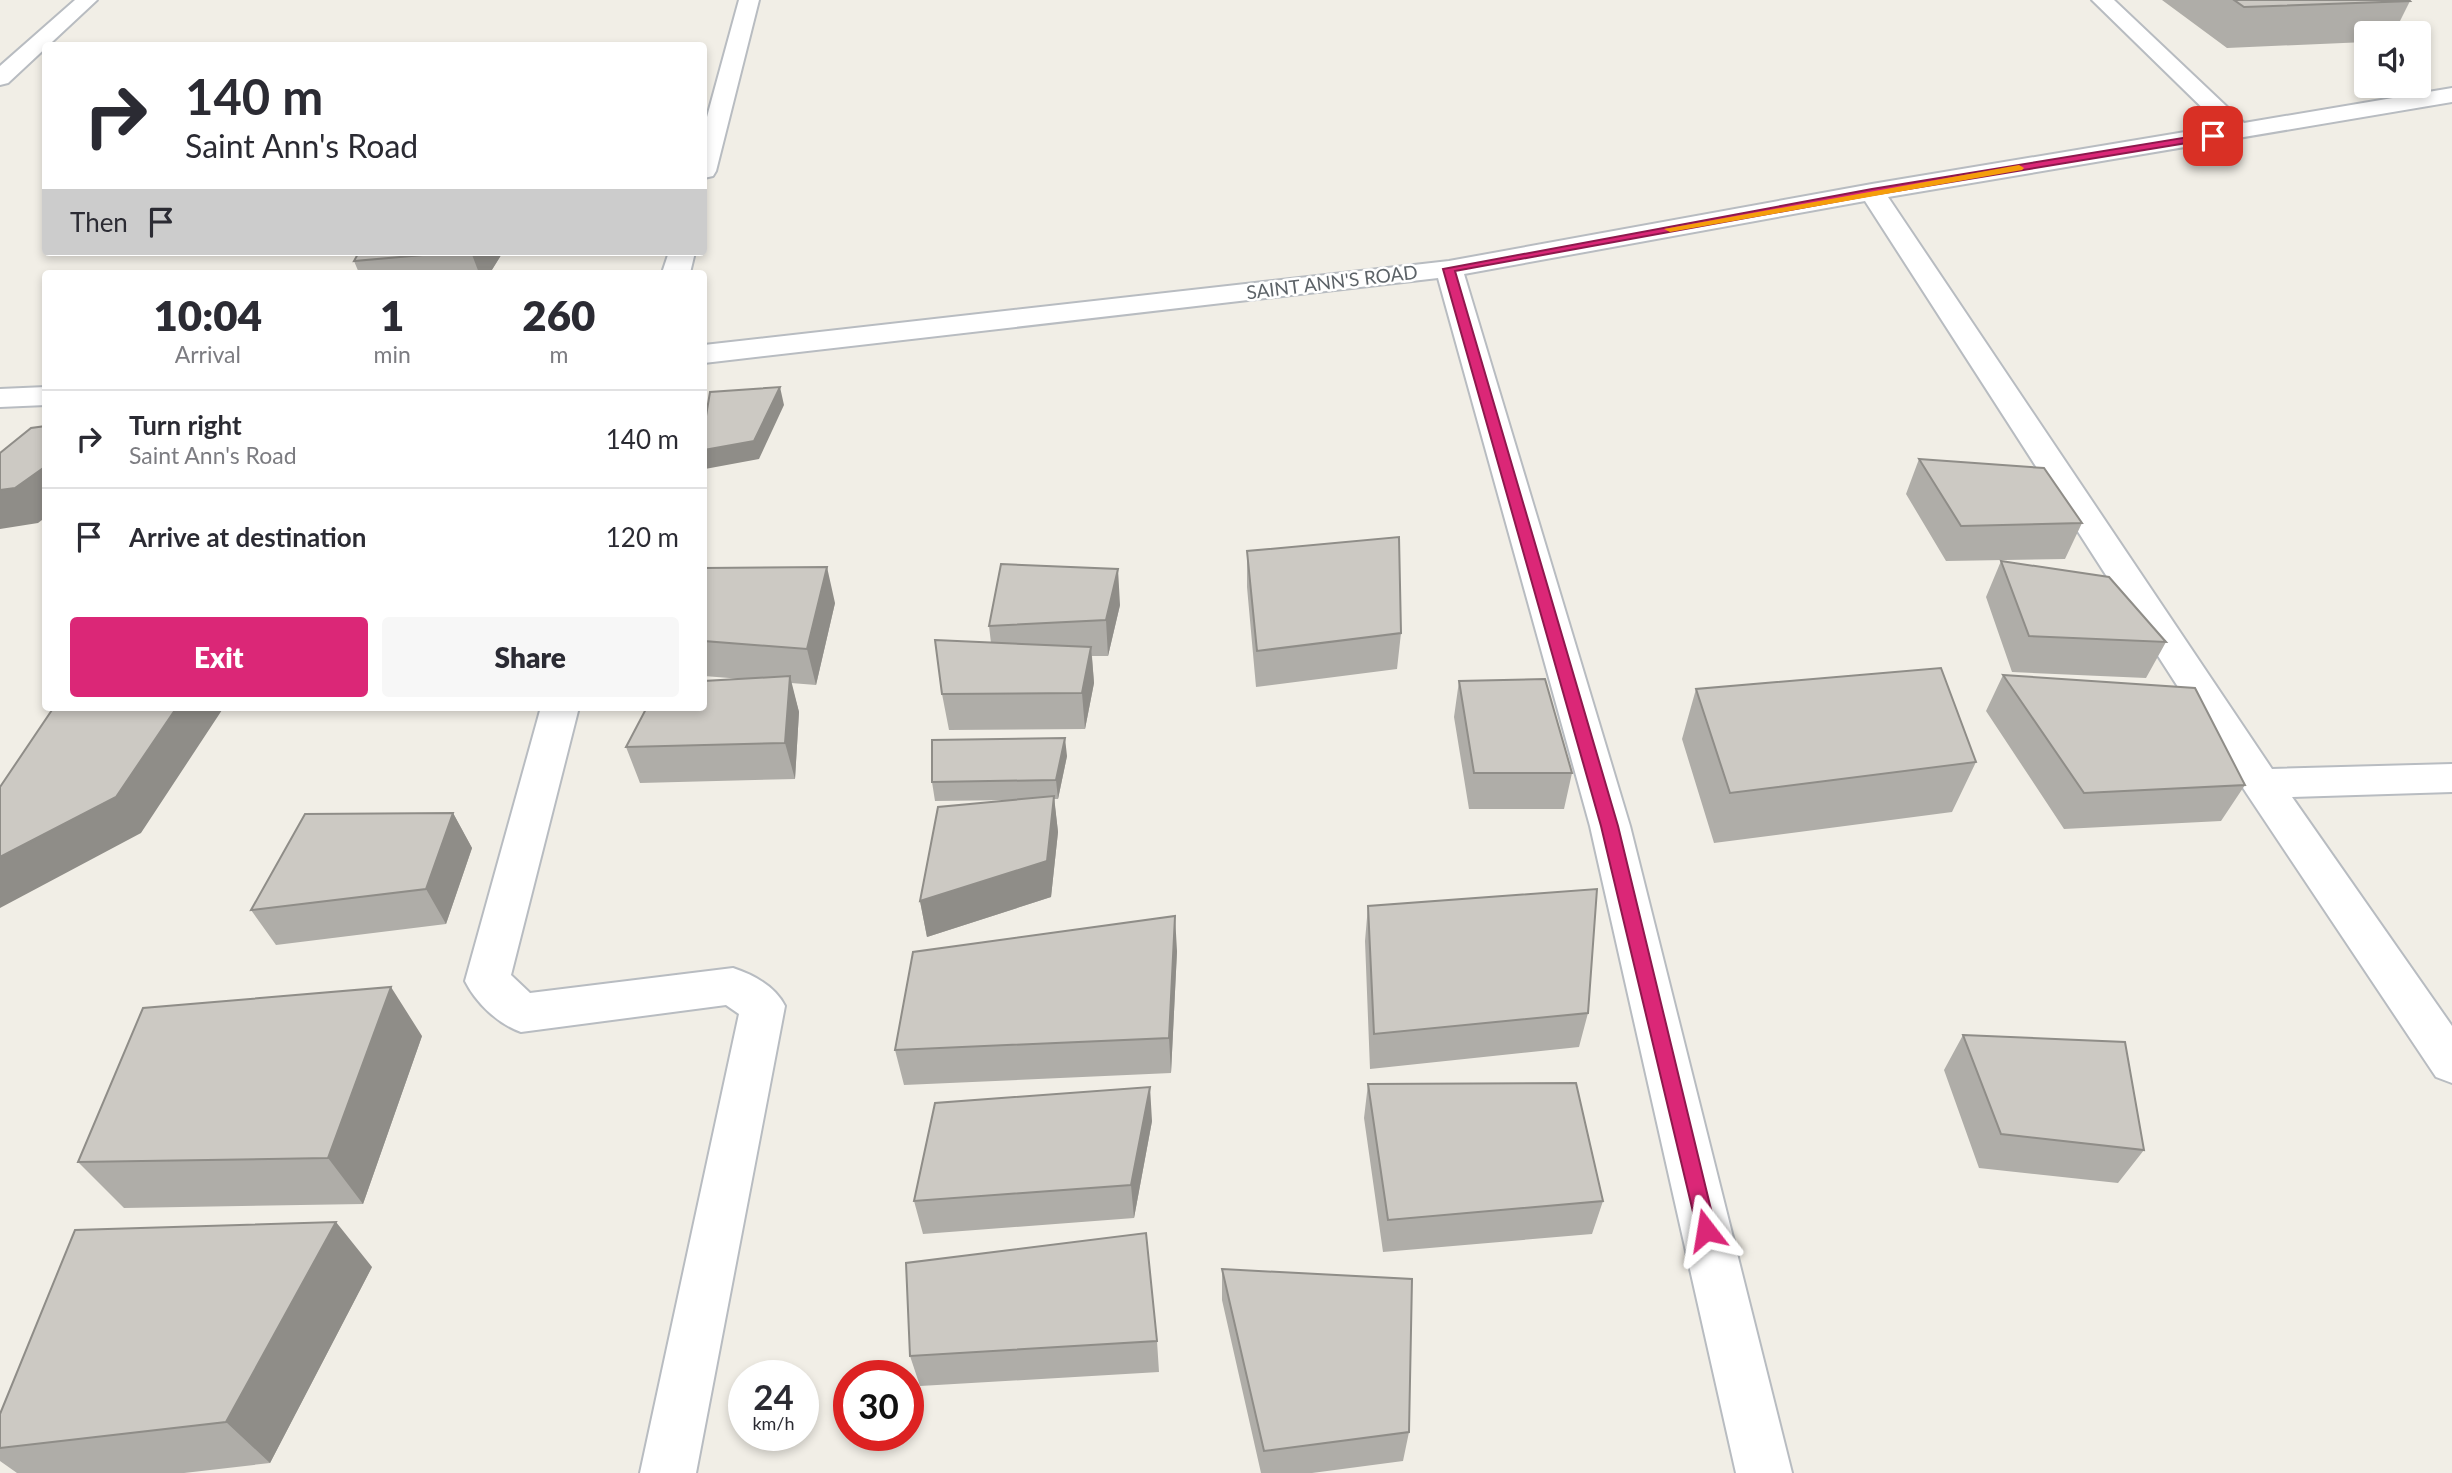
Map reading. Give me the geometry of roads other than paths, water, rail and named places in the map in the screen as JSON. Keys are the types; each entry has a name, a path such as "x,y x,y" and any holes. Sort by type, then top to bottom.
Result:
{"street":[{"path":"0,78 88,0"},
{"path":"707,160 749,0"},
{"path":"2102,0 2240,132"},
{"path":"0,46 38,45"},
{"name":"SAINT ANN'S ROAD","path":"707,354 1449,269 1872,192 2452,95"},
{"path":"1872,192 2261,784 2452,1063"},
{"path":"1449,269 1610,826 1764,1473"},
{"path":"0,398 42,396"},
{"path":"559,711 487,981 521,1013 733,986 763,1006 667,1473"},
{"path":"2261,784 2452,778"}]}
